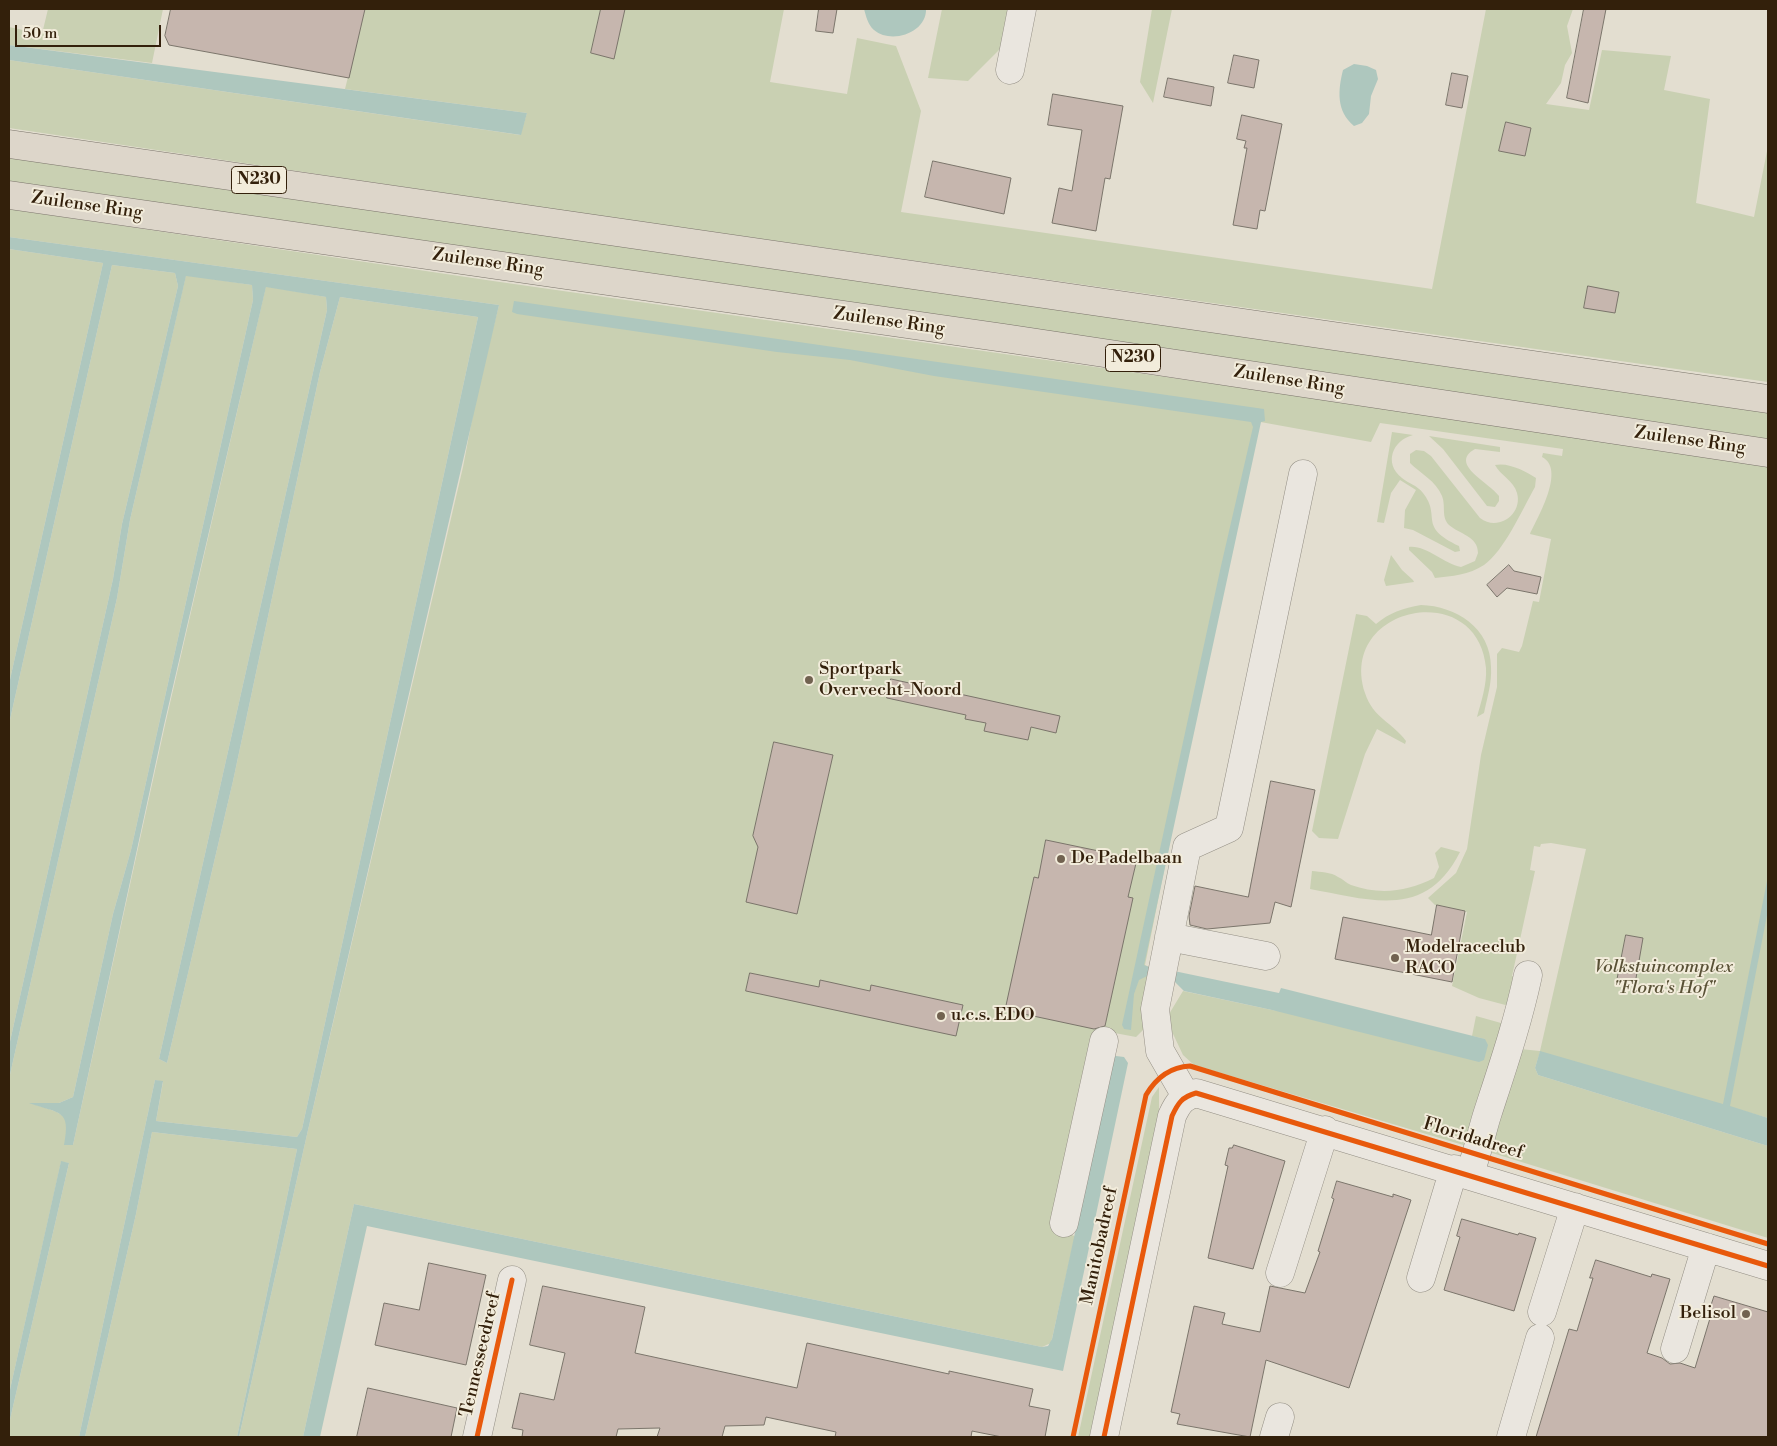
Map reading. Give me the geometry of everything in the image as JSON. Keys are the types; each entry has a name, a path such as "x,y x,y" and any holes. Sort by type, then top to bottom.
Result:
{"main road":[{"name":"N230","path":"9,144 1768,399"},
{"name":"Zuilense Ring","path":"9,195 994,337 1768,453"}],"street":[{"path":"1010,70 1022,9"},
{"path":"1104,1437 1172,1116 1177,1104 1186,1096 1160,1051 1156,1032 1155,1009 1187,848 1229,828 1304,474"},
{"path":"1169,937 1266,956"},
{"path":"1421,1278 1461,1172 1478,1155 1484,1123 1518,1020 1528,975"},
{"path":"1064,1223 1104,1041"},
{"name":"Floridadreef","path":"1186,1096 1196,1093 1208,1094 1768,1266"},
{"path":"1280,1273 1325,1130"},
{"path":"1511,1437 1541,1325 1576,1207"},
{"path":"1675,1349 1706,1247"},
{"name":"Tennesseedreef","path":"476,1437 512,1280"}],"green space":[{"path":"48,9 163,9 152,63 9,45 9,27 42,34"},
{"path":"365,9 784,9 770,82 847,94 857,38 896,46 921,111 901,212 1432,289 1486,9 1573,9 1567,26 1572,53 1565,65 1561,83 1546,104 1589,110 1602,50 1671,56 1664,90 1710,99 1696,203 1754,217 1768,146 1768,382 558,210 9,128 9,60 520,135 527,113 345,89"},
{"path":"942,9 1016,9 1009,40 968,81 928,78"},
{"path":"1152,9 1172,9 1153,103 1140,82"},
{"path":"9,157 1768,412 1768,441 9,188"},
{"name":"Sportpark Overvecht-Noord","path":"9,209 493,281 1768,463 1768,1118 1540,1052 1535,1068 1538,1075 1768,1146 1768,1238 1489,1152 1520,1049 1540,1051 1586,849 1551,843 1541,844 1540,847 1534,846 1530,870 1535,871 1512,976 1523,979 1513,1007 1479,998 1452,986 1467,912 1435,905 1428,898 1456,873 1467,849 1481,755 1497,687 1497,654 1502,648 1519,652 1533,601 1539,602 1551,539 1530,534 1544,505 1551,482 1549,463 1542,457 1543,453 1562,456 1563,449 1380,423 1371,442 1255,421 1145,965 1149,967 1143,1030 1136,1037 1104,1031 1118,964 1057,1231 1075,1236 1051,1343 1042,1347 354,1204 303,1437 239,1437 308,1130 463,467 478,388 499,305 9,237"},
{"path":"9,249 103,263 9,684"},
{"path":"112,265 175,273 178,286 122,524 113,579 9,1046 9,724"},
{"path":"186,275 252,285 253,300 131,850 113,914 73,1097 59,1103 31,1103 59,1113 67,1120 68,1128 65,1145 73,1145 165,725 266,286 326,297 327,310 159,1059 167,1063 233,781 320,372 340,297 478,317 302,1129 297,1137 156,1121 163,1082 155,1080 79,1437 9,1437 9,1424 69,1163 61,1162 9,1394 9,1079 117,598 130,520"},
{"path":"1392,432 1413,435 1400,442 1396,447 1392,459 1393,466 1402,478 1423,493 1431,509 1434,527 1438,533 1459,546 1460,551 1455,552 1413,530 1404,528 1405,510 1416,490 1400,480 1391,493 1384,523 1377,522"},
{"path":"1429,436 1500,447 1500,452 1475,449 1468,455 1466,461 1468,467 1499,496 1499,501 1495,507 1487,506 1443,449"},
{"path":"1416,450 1424,451 1431,456 1480,518 1487,522 1501,522 1508,519 1513,514 1518,501 1513,485 1495,465 1512,466 1536,478 1535,487 1505,540 1499,550 1484,565 1472,571 1435,578 1432,572 1409,550 1409,547 1422,549 1461,567 1475,561 1478,553 1475,543 1471,539 1447,522 1444,515 1442,496 1436,486 1410,463 1410,454"},
{"path":"1391,555 1414,582 1386,586 1384,580"},
{"path":"1421,605 1434,606 1459,615 1478,631 1485,641 1489,653 1491,673 1484,713 1477,717 1485,687 1486,668 1477,639 1460,621 1437,613 1412,614 1389,623 1371,640 1362,663 1365,693 1368,701 1378,714 1406,741 1405,744 1377,729 1365,754 1338,839 1319,838 1312,831 1356,614 1367,616 1376,624 1397,611"},
{"path":"1441,847 1460,852 1446,874 1431,888 1414,896 1395,900 1375,900 1310,889 1312,871 1332,874 1351,885 1372,890 1403,889 1424,883 1434,878 1439,867 1435,853"},
{"path":"1183,991 1272,1010 1485,1039 1472,1036 1476,1016 1503,1024 1470,1147 1194,1065 1183,1055 1166,1019"},
{"path":"1159,1087 1159,1136 1096,1437 1078,1437 1152,1097"},
{"path":"152,1132 297,1149 237,1437 85,1437 136,1214"}],"water":[{"path":"864,9 926,9 925,17 915,30 899,36 890,36 881,34 872,28 867,20"},
{"path":"9,45 527,113 521,135 9,60"},
{"path":"1354,64 1376,70 1378,79 1371,96 1369,114 1362,123 1354,126 1348,120 1341,107 1340,85 1343,70"},
{"path":"9,237 499,305 239,1437 237,1437 297,1149 152,1132 136,1214 85,1437 79,1437 155,1080 163,1081 156,1121 297,1137 302,1129 478,317 340,297 320,372 233,781 167,1063 159,1059 327,310 326,297 266,287 164,725 73,1145 64,1145 66,1125 61,1115 29,1103 59,1103 73,1097 113,914 131,850 253,300 252,285 186,276 130,520 117,598 9,1079 9,1046 113,579 122,524 178,286 175,273 112,265 9,724 9,684 103,263 9,249"},
{"path":"514,301 1264,409 1265,421 1261,422 1144,965 1149,967 1147,976 1139,980 1134,994 1131,1030 1124,1029 1122,1025 1221,566 1253,427 1251,422 934,376 850,360 777,352 517,314 512,312"},
{"path":"1767,881 1768,910 1730,1106 1768,1118 1768,1146 1538,1075 1535,1068 1540,1051 1723,1104"},
{"path":"1174,971 1279,993 1281,988 1485,1039 1488,1045 1484,1060 1479,1062 1272,1010 1184,991 1172,979"},
{"path":"1113,1057 1124,1057 1128,1063 1063,1371 367,1226 320,1437 303,1437 354,1204 1042,1347 1048,1346 1052,1339"},
{"path":"61,1161 69,1163 9,1424 9,1394"}],"building":[{"path":"171,9 365,9 349,78 169,45 165,36"},
{"path":"601,9 625,9 614,59 591,53"},
{"path":"819,9 837,9 833,33 816,31"},
{"path":"1584,9 1606,9 1588,103 1567,98"},
{"path":"1234,55 1259,60 1254,88 1228,83"},
{"path":"1452,73 1468,76 1462,108 1446,105"},
{"path":"1168,78 1214,87 1211,106 1164,97"},
{"path":"1053,94 1123,106 1110,179 1105,178 1096,231 1052,223 1059,188 1072,191 1082,130 1048,125"},
{"path":"1242,115 1282,124 1265,211 1260,210 1257,229 1233,225 1247,148 1244,148 1246,141 1237,139"},
{"path":"1506,122 1531,128 1525,156 1499,151"},
{"path":"933,161 1011,178 1004,214 925,197"},
{"path":"1588,286 1619,292 1615,313 1584,308"},
{"path":"1509,565 1514,571 1541,577 1537,594 1507,588 1497,597 1487,585"},
{"path":"891,679 1060,716 1056,733 1031,727 1028,740 984,731 986,723 965,719 966,715 887,698"},
{"path":"774,742 833,755 797,914 746,902 758,847 753,836"},
{"path":"1271,781 1315,790 1291,907 1275,902 1270,923 1207,929 1190,925 1189,916 1195,886 1248,897"},
{"path":"1046,840 1137,859 1128,897 1133,898 1105,1026 1094,1029 1005,1010 1034,877 1038,878"},
{"path":"1437,905 1465,911 1452,982 1335,959 1343,917 1431,935"},
{"path":"1626,935 1643,938 1635,984 1617,981"},
{"path":"750,973 819,987 820,980 870,991 871,985 963,1005 956,1036 746,991"},
{"path":"1234,1145 1285,1161 1253,1269 1208,1258 1228,1166 1225,1165 1229,1148 1232,1148"},
{"path":"1337,1181 1393,1197 1393,1194 1411,1200 1349,1388 1266,1360 1250,1437 1177,1424 1180,1414 1171,1412 1194,1306 1225,1313 1222,1324 1260,1332 1270,1286 1305,1293 1320,1252 1318,1251 1334,1199 1332,1198"},
{"path":"1462,1219 1518,1235 1519,1233 1536,1238 1514,1311 1444,1290 1460,1237 1457,1236"},
{"path":"1596,1260 1651,1277 1652,1274 1670,1279 1647,1353 1662,1358 1670,1364 1680,1363 1695,1368 1711,1315 1708,1314 1714,1296 1768,1312 1768,1437 1536,1437 1569,1329 1577,1331 1593,1278 1590,1278"},
{"path":"429,1263 486,1275 466,1365 375,1345 384,1303 419,1310"},
{"path":"543,1286 645,1307 635,1353 797,1388 807,1343 949,1374 949,1371 1033,1389 1029,1406 1050,1410 1045,1437 1002,1437 972,1431 971,1437 835,1437 836,1432 766,1417 764,1425 725,1426 722,1437 657,1437 660,1428 618,1429 616,1437 522,1437 523,1430 512,1428 520,1393 554,1400 565,1353 530,1345"},
{"path":"368,1388 457,1408 451,1437 357,1437"}],"cycle path":[{"name":"Manitobadreef","path":"1073,1437 1146,1095 1154,1083 1164,1074 1183,1067 1190,1066 1768,1244"},
{"path":"1104,1437 1172,1116 1181,1101 1187,1096 1196,1093 1768,1266"},
{"path":"477,1437 512,1280"}],"place":[{"name":"Sportpark Overvecht-Noord","path":"809,680"},
{"name":"De Padelbaan","path":"1061,859"},
{"name":"Modelraceclub RACO","path":"1395,958"},
{"name":"u.c.s. EDO","path":"941,1016"},
{"name":"Belisol","path":"1746,1314"}],"park label":[{"name":"Volkstuincomplex \"Flora's Hof\"","path":"1664,978"}]}
